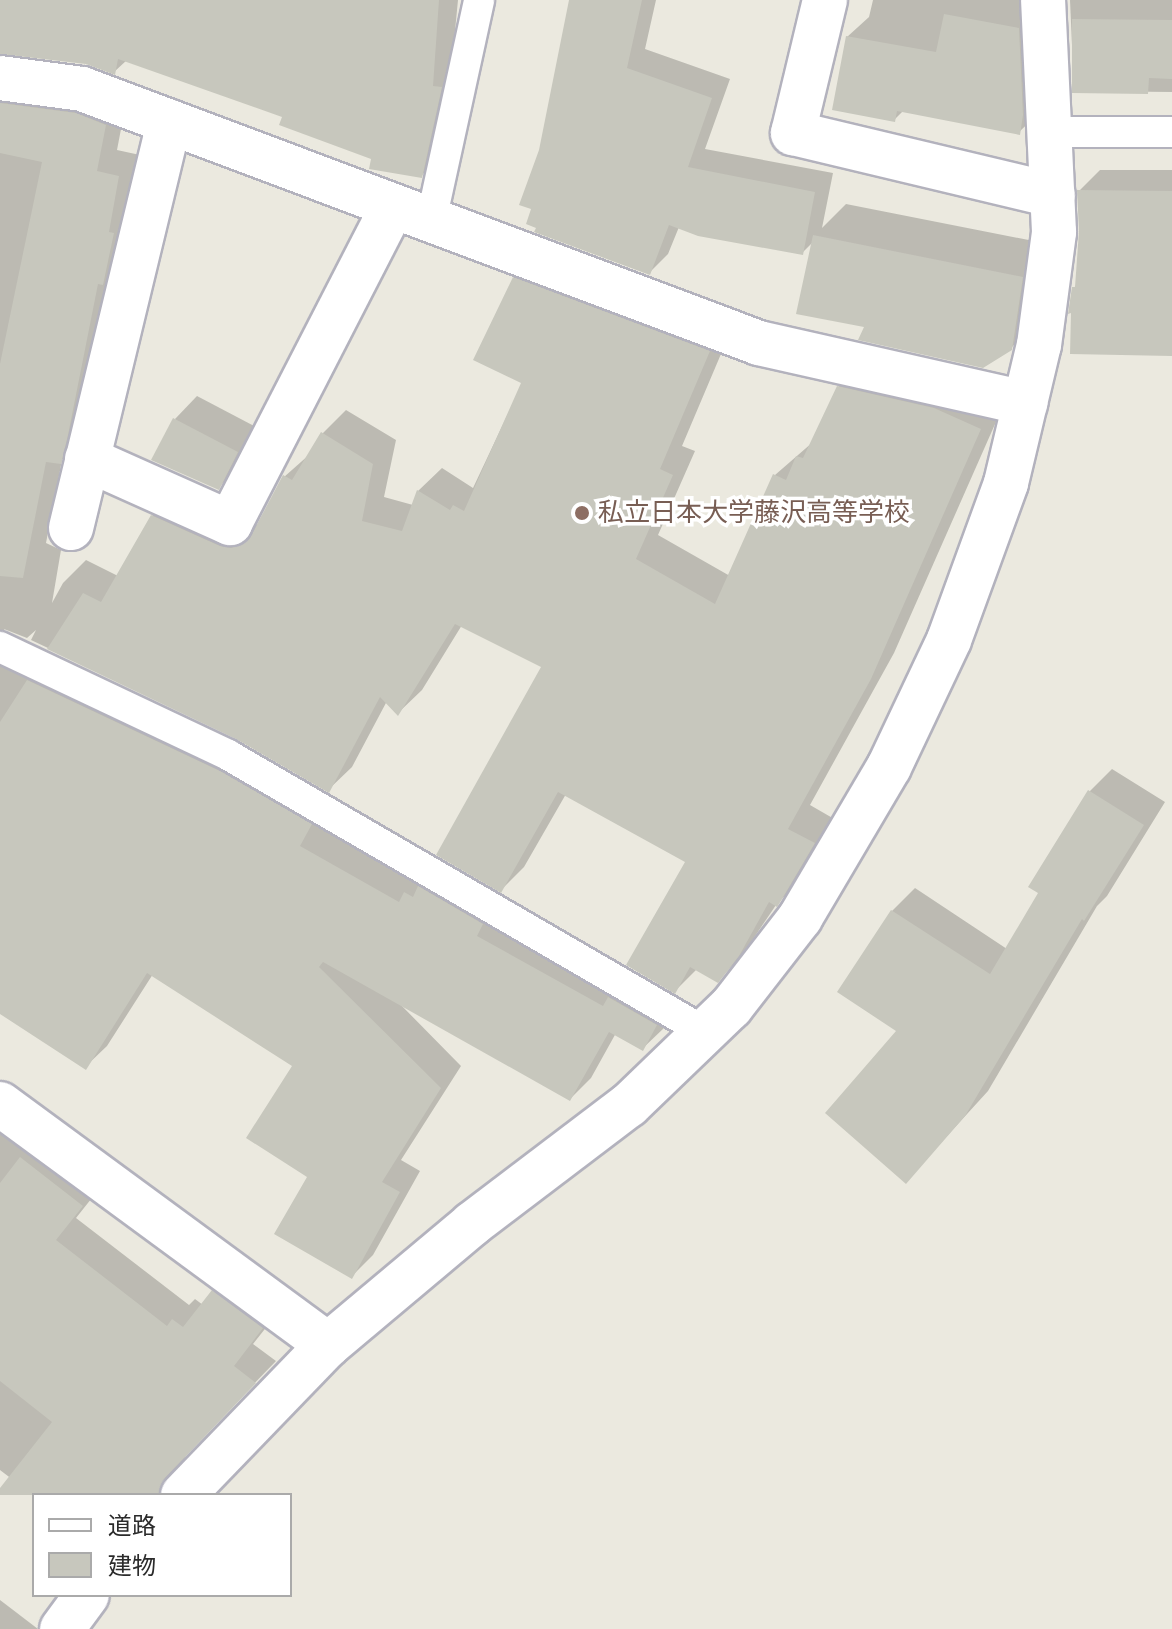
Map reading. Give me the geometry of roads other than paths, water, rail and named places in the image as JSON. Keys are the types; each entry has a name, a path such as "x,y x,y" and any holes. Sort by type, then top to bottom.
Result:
{"street":[{"path":"825,0 793,133 1053,195"},
{"path":"185,1493 328,1345 472,1224 629,1105 731,1007 800,918 889,767 949,640 1006,483 1039,345 1054,232 1043,0"},
{"path":"0,78 82,89 759,343 1025,403"},
{"path":"71,528 169,122"},
{"path":"87,459 230,523 412,214"},
{"path":"0,1104 328,1345"},
{"path":"62,1629 86,1597"}],"lane":[{"path":"412,214 479,0"},
{"path":"1051,132 1172,132"},
{"path":"0,647 228,755 705,1032"}],"place":[{"name":"私立日本大学藤沢高等学校","path":"582,513"}]}
